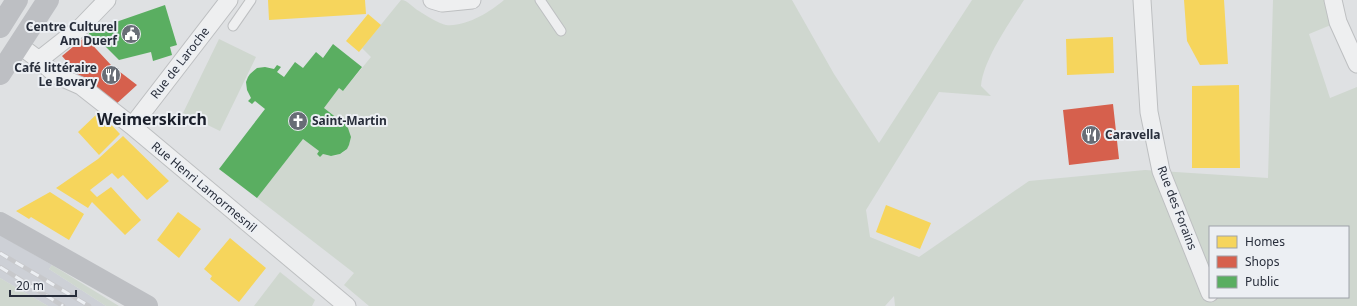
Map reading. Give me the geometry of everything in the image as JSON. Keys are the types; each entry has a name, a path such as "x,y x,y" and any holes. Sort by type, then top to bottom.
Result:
{"main road":[{"path":"0,27 17,0"},
{"path":"0,74 48,0"},
{"path":"0,32 19,45"},
{"path":"0,223 147,306"}],"street":[{"path":"40,60 81,27 107,0"},
{"name":"Rue de Laroche","path":"132,126 229,0"},
{"path":"432,0 442,2 472,0"},
{"name":"Rue des Forains","path":"1142,0 1149,112 1161,171 1209,291"},
{"path":"1333,0 1338,22 1357,64"},
{"name":"Rue Henri Lamormesnil","path":"19,45 40,60 56,75 81,86 132,126 347,306"}],"lane":[{"path":"233,26 251,0"},
{"path":"540,0 561,31"}],"shaded area":[{"path":"401,0 406,1 417,10 440,23 454,25 462,24 485,14 504,0 792,0 834,74 879,143 972,0 1024,0 992,53 983,76 981,86 991,96 939,92 866,210 870,237 919,257 1029,181 1145,170 1268,178 1273,0 1333,0 1338,22 1309,34 1330,98 1357,87 1357,306 895,306 894,296 885,306 369,306 344,285 354,273 257,198 303,139 319,151 317,154 320,157 323,154 330,156 337,155 347,149 350,138 349,131 345,125 349,120 345,118 342,122 324,108 339,88 343,91 371,57 362,48"},
{"path":"219,39 256,57 220,131 183,113"},
{"path":"0,235 52,265 49,269 106,306 48,306 0,278"},
{"path":"52,265 119,306 106,306 49,269"},
{"path":"280,272 315,300 312,306 254,306"},
{"path":"0,278 48,306 0,306"}],"building: Homes":[{"path":"268,0 365,0 366,14 269,20"},
{"path":"1184,0 1224,0 1228,64 1200,65 1187,41"},
{"path":"368,14 381,25 359,52 346,41"},
{"path":"1113,37 1114,73 1067,75 1066,39"},
{"path":"1239,85 1240,168 1192,168 1192,86"},
{"path":"99,112 120,134 99,155 78,132"},
{"path":"123,136 169,181 147,200 123,175 118,179 112,173 90,190 97,197 111,187 141,220 125,235 92,202 88,208 56,188 98,159"},
{"path":"50,192 84,214 69,240 31,217 29,219 16,211"},
{"path":"886,205 931,223 920,249 876,232"},
{"path":"178,212 201,229 179,258 157,240"},
{"path":"230,238 266,268 239,302 210,279 212,276 204,269"}],"building: Shops":[{"path":"85,37 111,65 137,85 114,106 83,80 62,56"},
{"name":"Caravella","path":"1113,104 1119,159 1069,165 1063,110"}],"building: Public":[{"name":"Centre Culturel Am Duerf","path":"165,5 177,45 170,47 172,55 153,61 151,52 119,60 99,40 92,45 85,37 93,30"},
{"name":"Saint-Martin","path":"333,44 362,67 343,91 339,88 324,108 342,122 345,118 349,121 345,125 348,128 351,137 349,145 347,149 340,154 331,156 323,154 320,157 317,154 319,151 303,139 257,198 219,169 265,109 255,101 252,104 248,101 251,98 247,90 246,82 248,77 257,68 265,67 274,69 277,65 281,67 277,72 284,77 295,62 303,68 316,52 323,58"}],"railway":[{"path":"0,253 89,306"},
{"path":"0,267 63,306"}],"place":[{"name":"Centre Culturel Am Duerf","path":"131,34"},
{"name":"Café littéraire Le Bovary","path":"111,75"},
{"name":"Saint-Martin","path":"298,121"},
{"name":"Caravella","path":"1091,135"}],"district":[{"name":"Weimerskirch","path":"152,119"}]}
